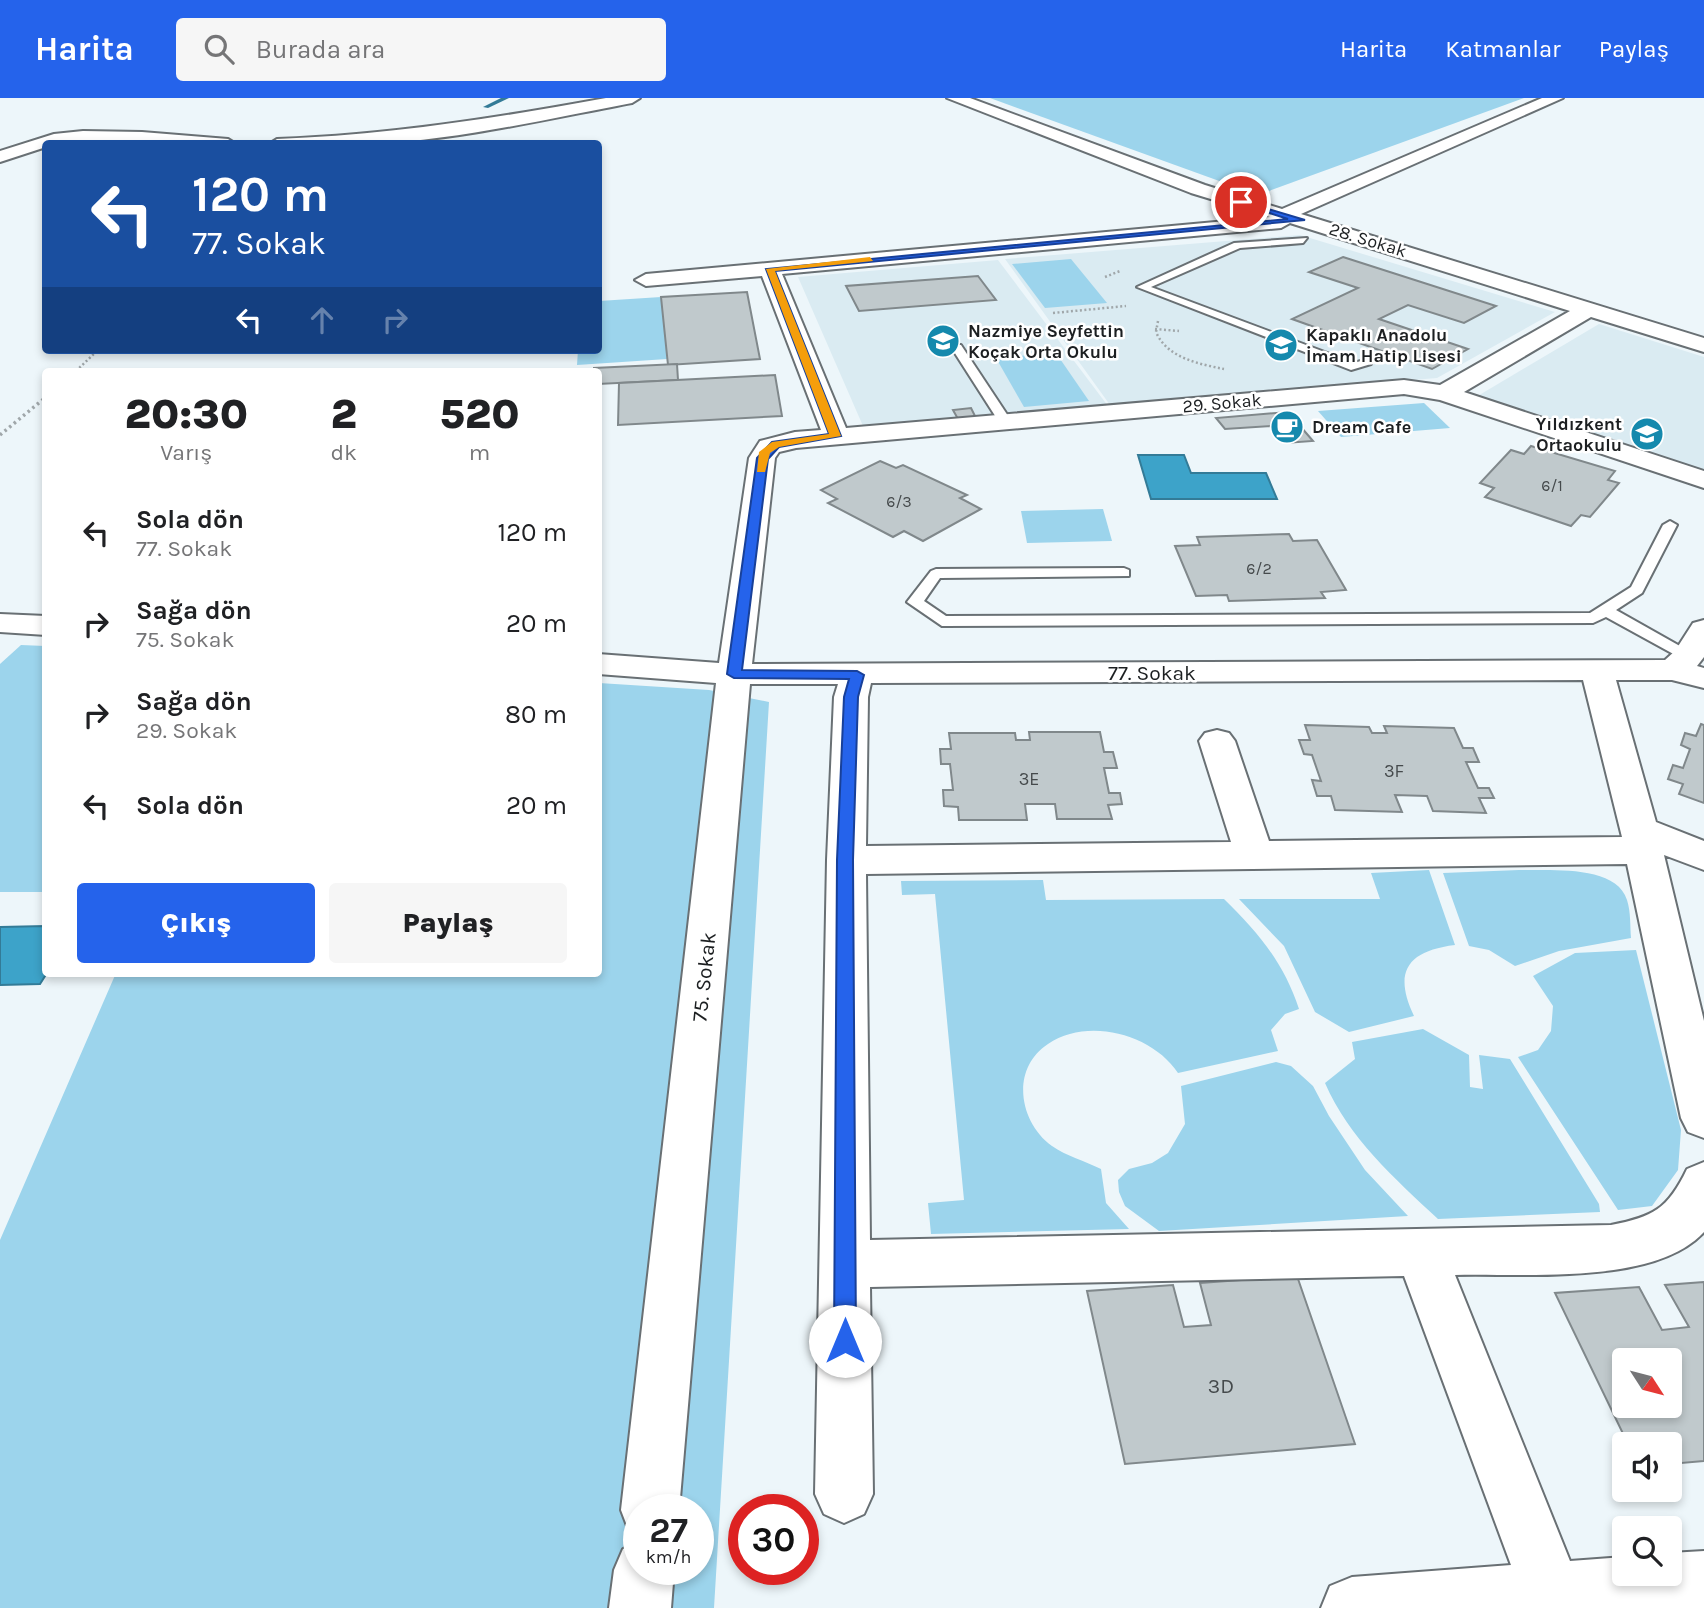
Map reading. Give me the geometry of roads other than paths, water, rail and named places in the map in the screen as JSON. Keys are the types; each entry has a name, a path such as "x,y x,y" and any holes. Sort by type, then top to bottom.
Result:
{"street":[{"path":"357,140 489,125 632,98"},
{"name":"28. Sokak","path":"955,98 1296,225 1704,345"},
{"path":"646,280 1233,226 1296,225 1555,98"},
{"path":"0,157 42,140"},
{"path":"43,140 123,140"},
{"path":"770,269 836,436"},
{"path":"1444,393 1589,309"},
{"name":"29. Sokak","path":"769,447 786,441 836,436 1404,387 1444,393 1704,480"},
{"name":"75. Sokak","path":"652,1494 734,674 762,458 769,447"},
{"path":"0,623 42,626"},
{"name":"77. Sokak","path":"602,664 734,674 857,675 1597,670 1692,659"},
{"path":"1597,670 1641,840 1704,1118"},
{"path":"844,1494 845,860 851,697 857,675"},
{"path":"1217,741 1255,856"},
{"path":"845,860 1255,856 1641,840 1704,856"},
{"path":"845,1264 1611,1248 1636,1244 1676,1228 1690,1213 1704,1184"},
{"path":"1420,1251 1555,1601"},
{"path":"1352,1608 1555,1601 1704,1581"},
{"path":"640,1608 642,1585"}],"lane":[{"path":"1296,225 1254,244 1238,245 1142,288 1355,367 1367,361"},
{"path":"1233,226 1254,244"},
{"path":"957,347 1006,422"},
{"path":"1125,573 936,574 915,602 942,621 1592,618 1637,590 1670,525"},
{"path":"1605,610 1692,659"}],"waterway":[{"path":"486,107 506,98"}],"place":[{"name":"Nazmiye Seyfettin Koçak Orta Okulu","path":"943,341"},
{"name":"Kapaklı Anadolu İmam Hatip Lisesi","path":"1281,345"},
{"name":"Dream Cafe","path":"1287,427"},
{"name":"Yıldızkent Ortaokulu","path":"1647,434"}]}
